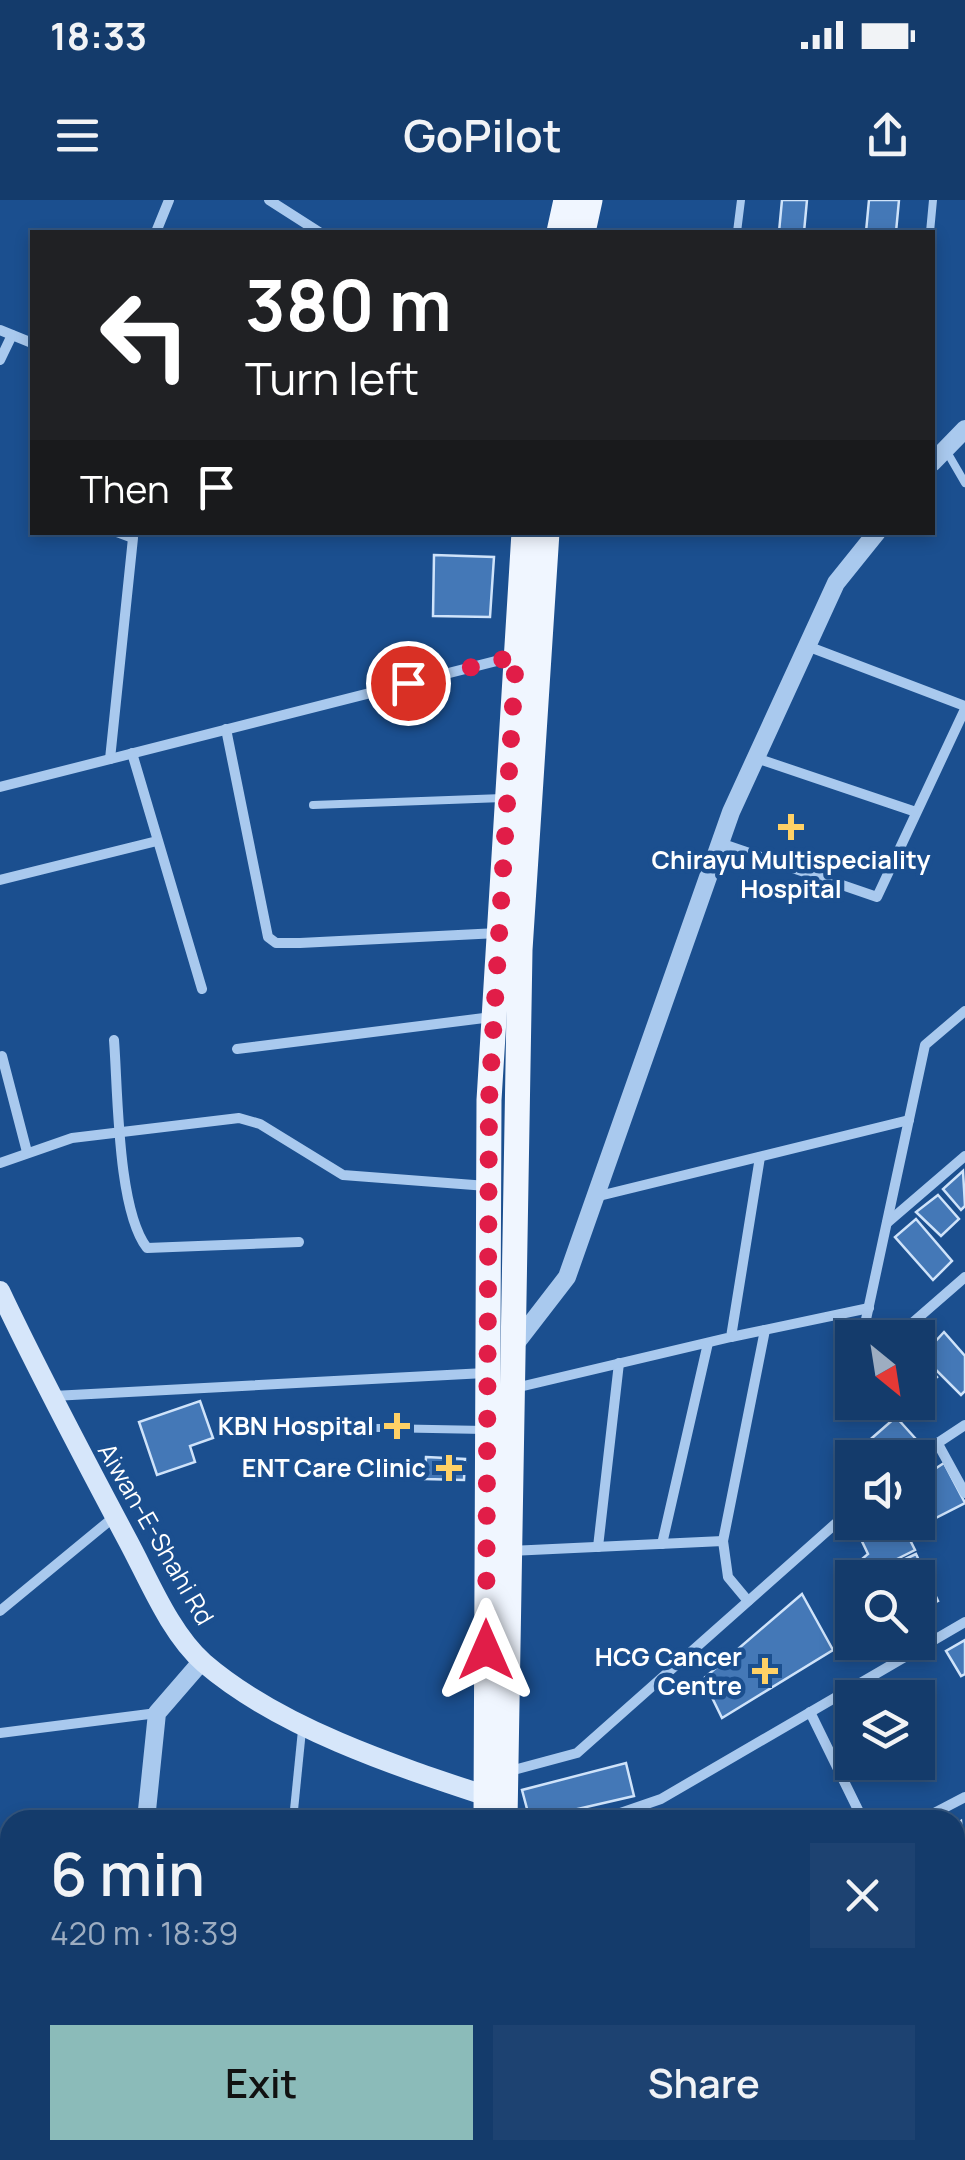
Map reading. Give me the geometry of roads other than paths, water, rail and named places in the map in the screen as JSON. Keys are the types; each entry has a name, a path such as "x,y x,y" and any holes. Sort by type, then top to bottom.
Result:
{"main road":[{"path":"559,230 566,200"},
{"path":"583,230 590,200"},
{"path":"496,1809 486,1430 488,1186 493,1017 524,535"},
{"path":"496,1809 504,1773 520,950 548,535"},
{"name":"Aiwan-E-Shahi Rd","path":"0,1291 50,1396 168,1614 202,1661 302,1722 496,1809"}],"street":[{"path":"157,230 169,200"},
{"path":"269,200 316,230"},
{"path":"0,360 6,332 30,343"},
{"path":"938,456 965,429"},
{"path":"110,759 133,538 126,535"},
{"path":"510,1351 567,1277 720,843 836,583 875,535"},
{"path":"720,843 877,896 965,707 808,646"},
{"path":"0,787 516,656"},
{"path":"226,729 268,937 276,943 499,933"},
{"path":"132,754 202,990"},
{"path":"756,758 916,812"},
{"path":"0,880 157,841"},
{"path":"866,1320 926,1045 965,1011"},
{"path":"237,1049 493,1017"},
{"path":"114,1040 120,1148 139,1232 147,1248 299,1242"},
{"path":"2,1056 28,1152"},
{"path":"0,1163 28,1152 121,1129 239,1118 260,1124 344,1175 488,1186"},
{"path":"595,1198 909,1120"},
{"path":"887,1223 965,1156"},
{"path":"732,1337 760,1157"},
{"path":"916,1320 965,1277"},
{"path":"510,1389 869,1308"},
{"path":"748,1601 728,1577 724,1541 765,1330"},
{"path":"662,1544 708,1342"},
{"path":"598,1547 620,1363"},
{"path":"50,1396 486,1373"},
{"path":"935,1446 965,1425"},
{"path":"938,1444 965,1493"},
{"path":"0,1611 115,1516"},
{"path":"504,1773 578,1753 835,1524"},
{"path":"508,1551 724,1541"},
{"path":"629,1810 660,1799 965,1622"},
{"path":"147,1810 157,1713 202,1661"},
{"path":"810,1712 858,1810"},
{"path":"0,1733 157,1713"},
{"path":"940,1810 965,1797"}],"lane":[{"path":"737,230 741,200"},
{"path":"930,230 933,200"},
{"path":"938,456 965,483"},
{"path":"313,805 508,798"},
{"path":"274,1426 486,1430"},
{"path":"294,1810 302,1722"}],"place":[{"name":"Chirayu Multispeciality Hospital","path":"791,827"},
{"name":"KBN Hospital","path":"397,1426"},
{"name":"ENT Care Clinic","path":"449,1468"},
{"name":"HCG Cancer Centre","path":"765,1671"}]}
